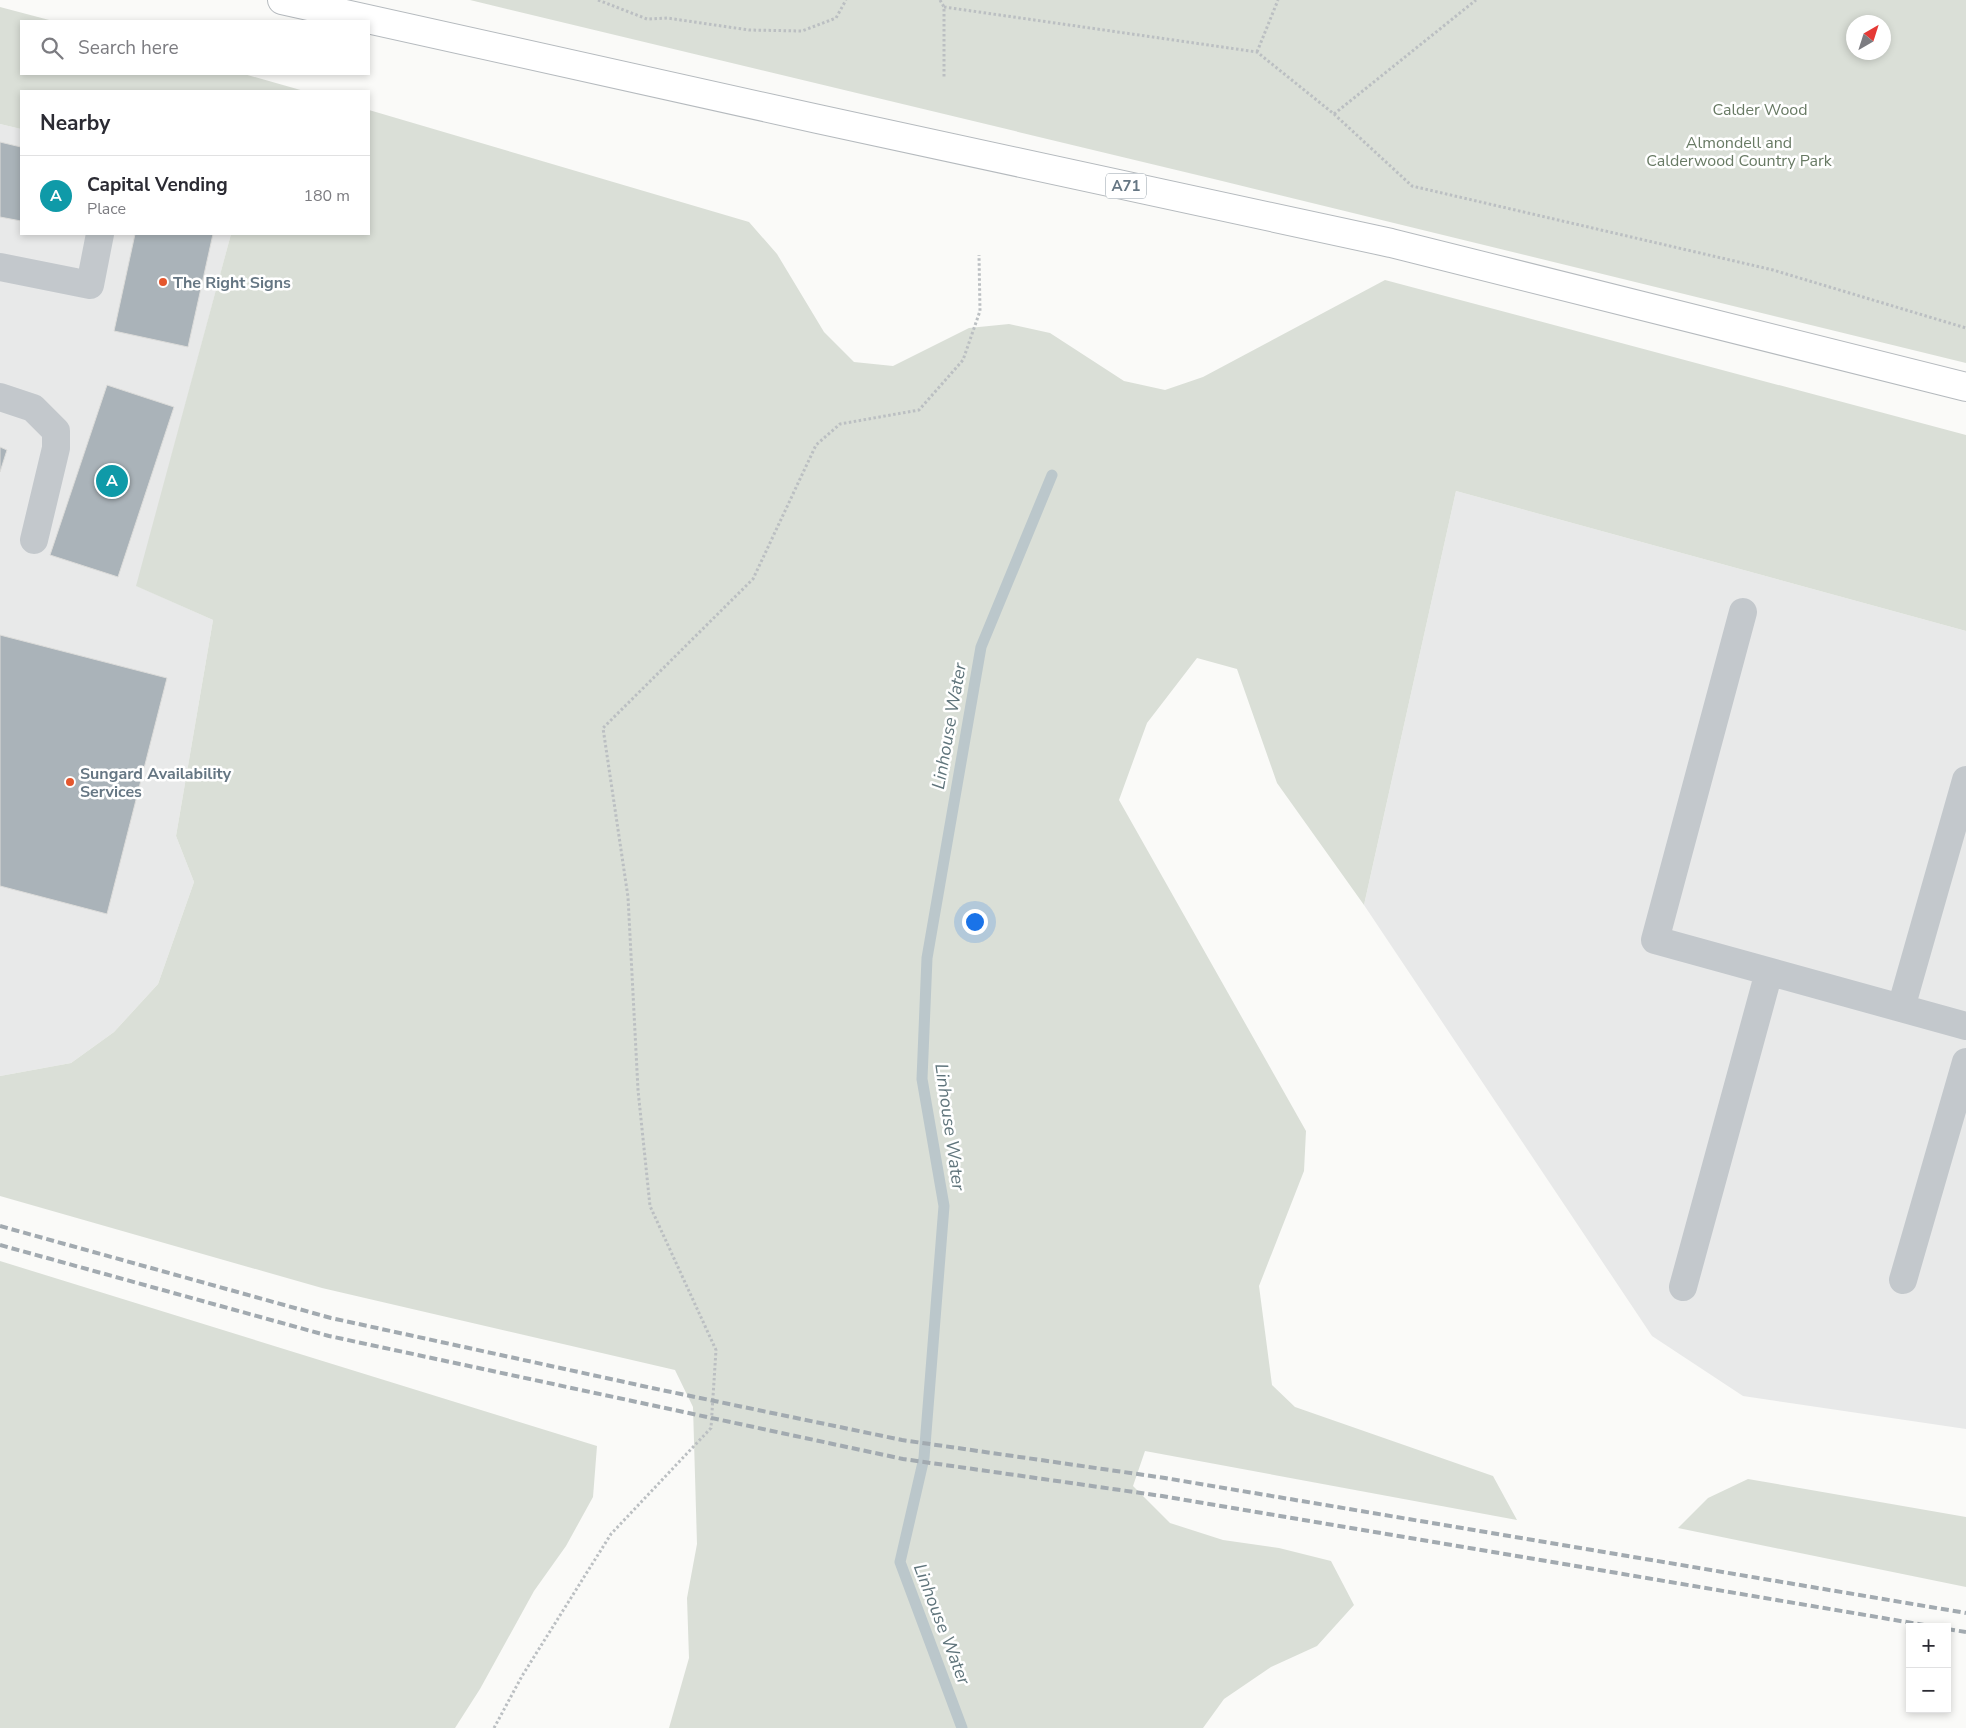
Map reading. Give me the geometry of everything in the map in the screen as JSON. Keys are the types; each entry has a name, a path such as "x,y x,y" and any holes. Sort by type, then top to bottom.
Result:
{"main road":[{"name":"A71","path":"282,0 770,109 1391,243 1966,387"}],"lane":[{"path":"0,267 90,285 100,235"},
{"path":"0,396 32,408 56,431 56,448 34,540"},
{"path":"1743,612 1655,940 1966,1026"},
{"path":"1901,1008 1966,780"},
{"path":"1684,1286 1769,972"},
{"path":"1903,1280 1966,1062"}],"path":[{"path":"598,0 648,19 667,18 748,30 802,31 836,18 846,0"},
{"path":"940,0 944,7 944,78"},
{"path":"1257,52 1278,0"},
{"path":"1334,114 1476,0"},
{"path":"944,7 1257,52 1334,114 1412,186 1774,270 1966,328"},
{"path":"494,1728 522,1676 611,1534 711,1428 716,1350 650,1206 638,1090 628,897 603,728 753,579 816,445 840,424 919,410 963,360 980,311 979,255"}],"shaded area":[{"path":"0,124 20,129 20,235 231,235 137,586 213,620 176,836 194,882 158,984 114,1032 71,1063 0,1076"},
{"path":"1456,491 1966,631 1966,1429 1743,1396 1652,1336 1364,905"}],"green space":[{"name":"Almondell and Calderwood Country Park","path":"470,0 1966,0 1966,363 1218,180"},
{"path":"0,7 49,20 20,20 20,75 248,75 300,90 20,90 20,129 0,124"},
{"path":"370,110 749,222 777,254 824,332 854,362 893,366 969,328 1009,324 1050,333 1124,381 1165,390 1203,377 1385,280 1966,435 1966,631 1456,491 1364,905 1277,783 1237,669 1197,658 1147,723 1119,800 1306,1131 1304,1171 1259,1286 1272,1385 1295,1407 1493,1476 1517,1520 1145,1451 1133,1486 1170,1523 1223,1540 1279,1548 1331,1561 1354,1605 1317,1646 1271,1667 1224,1699 1203,1728 669,1728 689,1658 687,1598 697,1544 693,1407 675,1370 322,1288 0,1196 0,1076 71,1063 114,1032 158,984 194,882 176,836 213,620 136,586 231,235 370,235"},
{"path":"0,1261 597,1446 593,1497 566,1546 534,1591 480,1689 455,1728 0,1728"},
{"path":"1748,1479 1966,1517 1966,1587 1678,1528 1708,1498"}],"building":[{"path":"0,142 20,147 20,221 0,217"},
{"name":"The Right Signs","path":"135,235 213,235 188,347 114,331"},
{"path":"107,385 174,407 118,577 50,555"},
{"path":"0,447 7,450 0,472"},
{"name":"Sungard Availability Services","path":"0,635 167,678 107,914 0,886"}],"waterway":[{"name":"Linhouse Water","path":"962,1728 900,1562 924,1458 944,1206 922,1079 927,958 981,647 1052,475"}],"railway":[{"path":"0,1226 331,1318 902,1440 1165,1478 1966,1613"},
{"path":"0,1245 329,1336 903,1459 1162,1496 1912,1623"},
{"path":"1951,1630 1966,1632"}],"place":[{"name":"The Right Signs","path":"163,282"},
{"name":"Capital Vending","path":"112,481"},
{"name":"Sungard Availability Services","path":"70,782"}],"park label":[{"name":"Calder Wood","path":"1760,109"}]}
